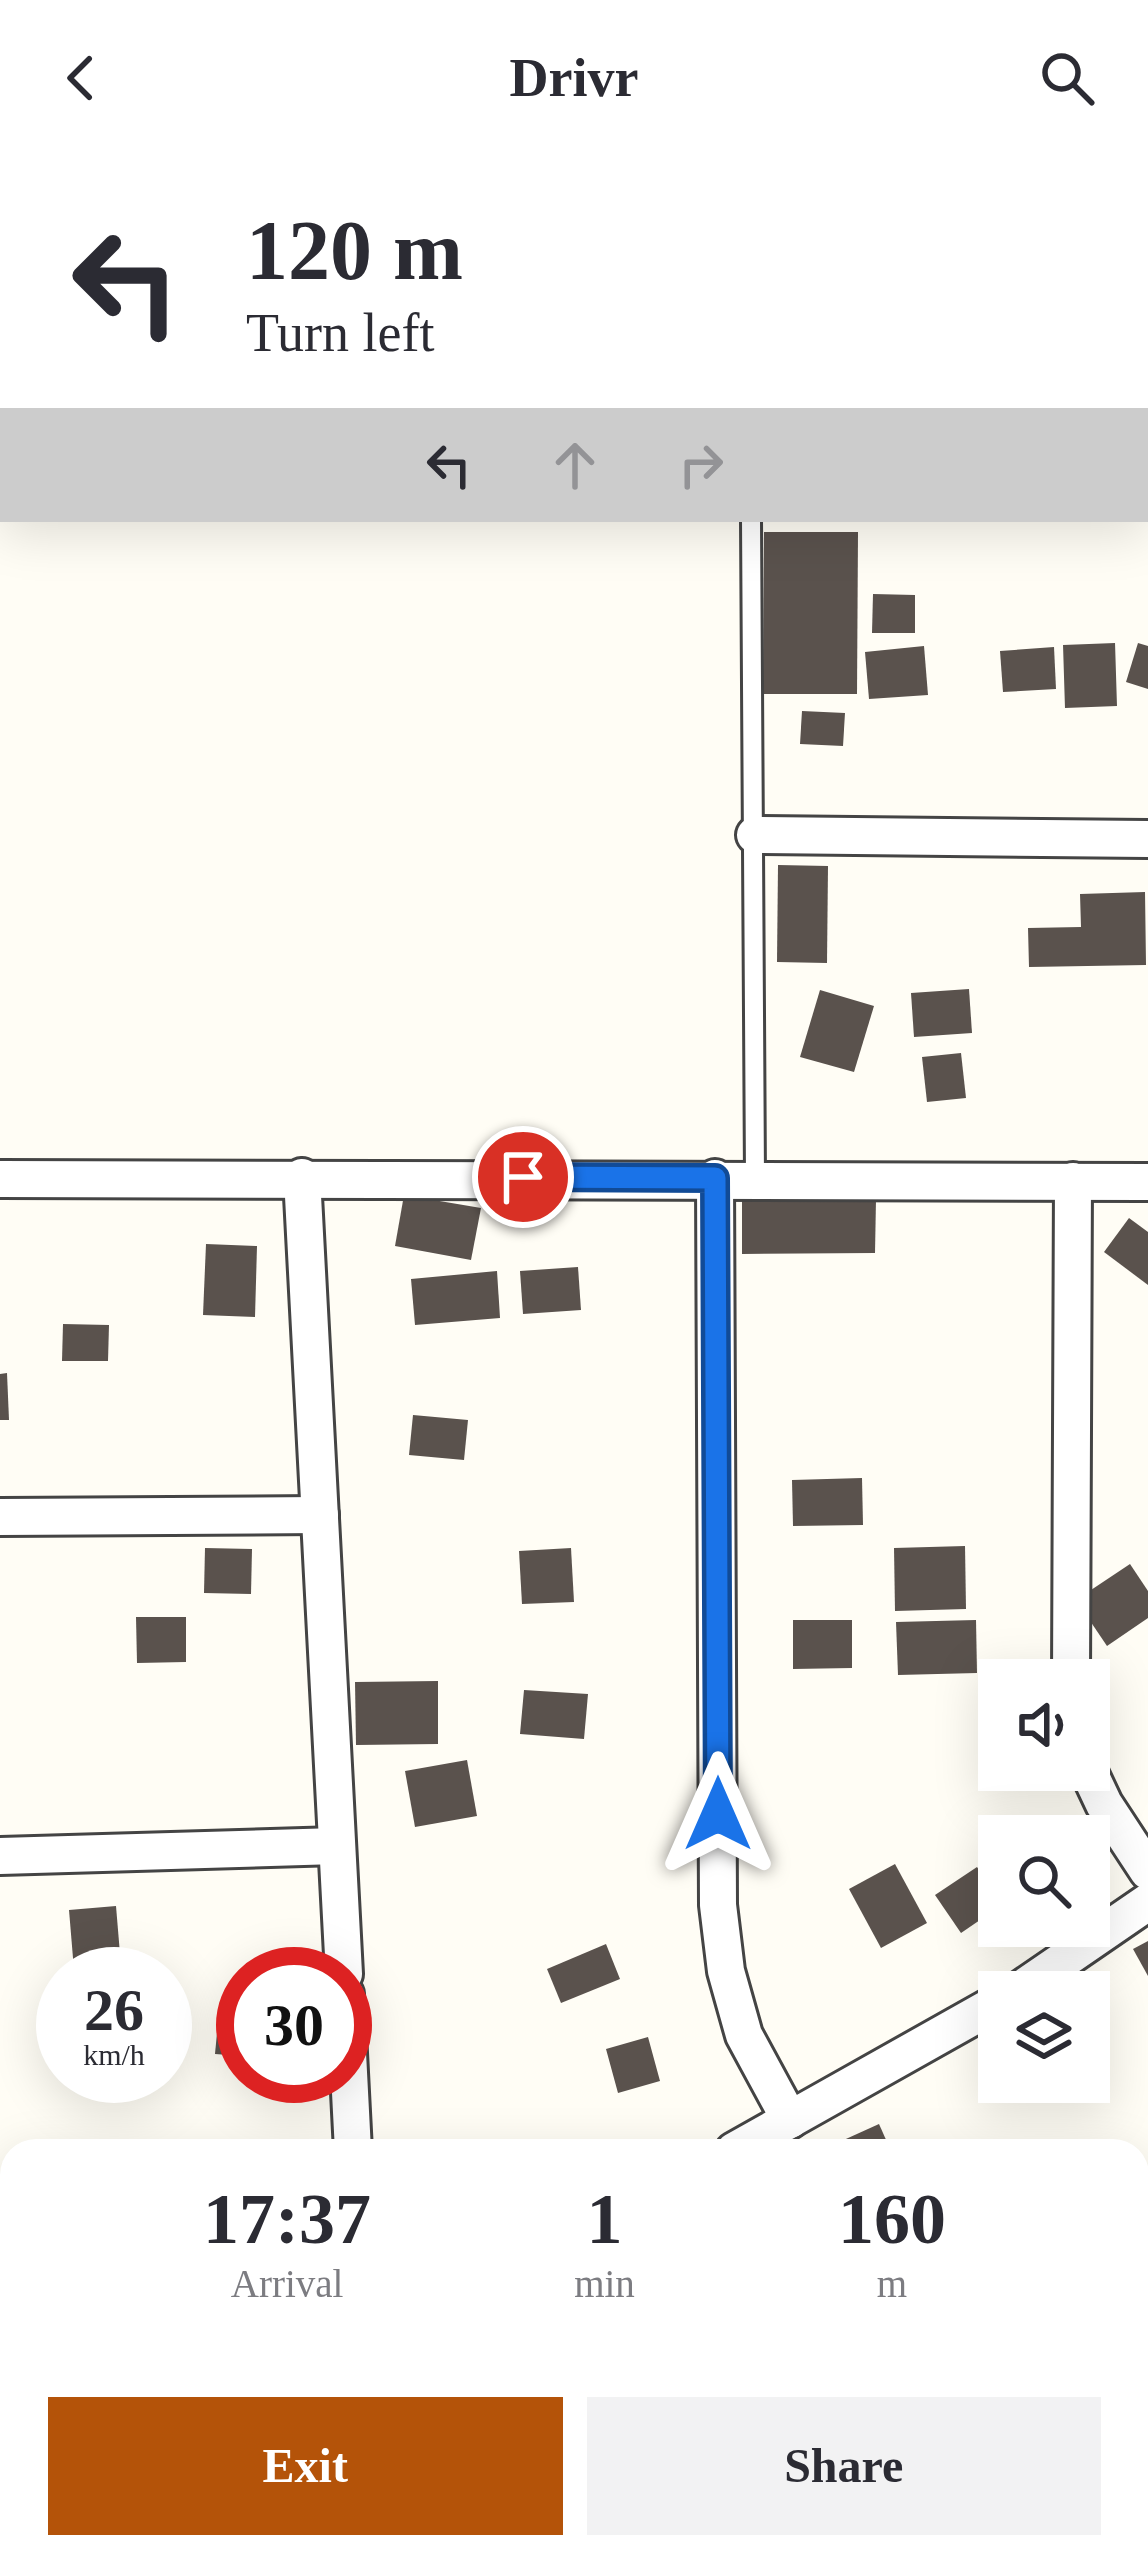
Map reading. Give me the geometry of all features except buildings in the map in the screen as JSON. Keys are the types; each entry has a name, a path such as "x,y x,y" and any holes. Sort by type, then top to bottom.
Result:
{"street":[{"path":"755,835 1148,838"},
{"path":"0,1178 1148,1181"},
{"path":"302,1178 343,1947"},
{"path":"715,1178 718,1905 725,1971 744,2035 790,2120"},
{"path":"1071,1659 1073,1181"},
{"path":"0,1517 320,1515"},
{"path":"1098,1791 1148,1871"},
{"path":"0,1856 337,1846"},
{"path":"1048,1971 1148,1902"},
{"path":"756,2139 978,2014"},
{"path":"351,2103 352,2139"}],"lane":[{"path":"751,522 755,1178"}],"route":[{"path":"523,1177 715,1178 718,1814"}]}
